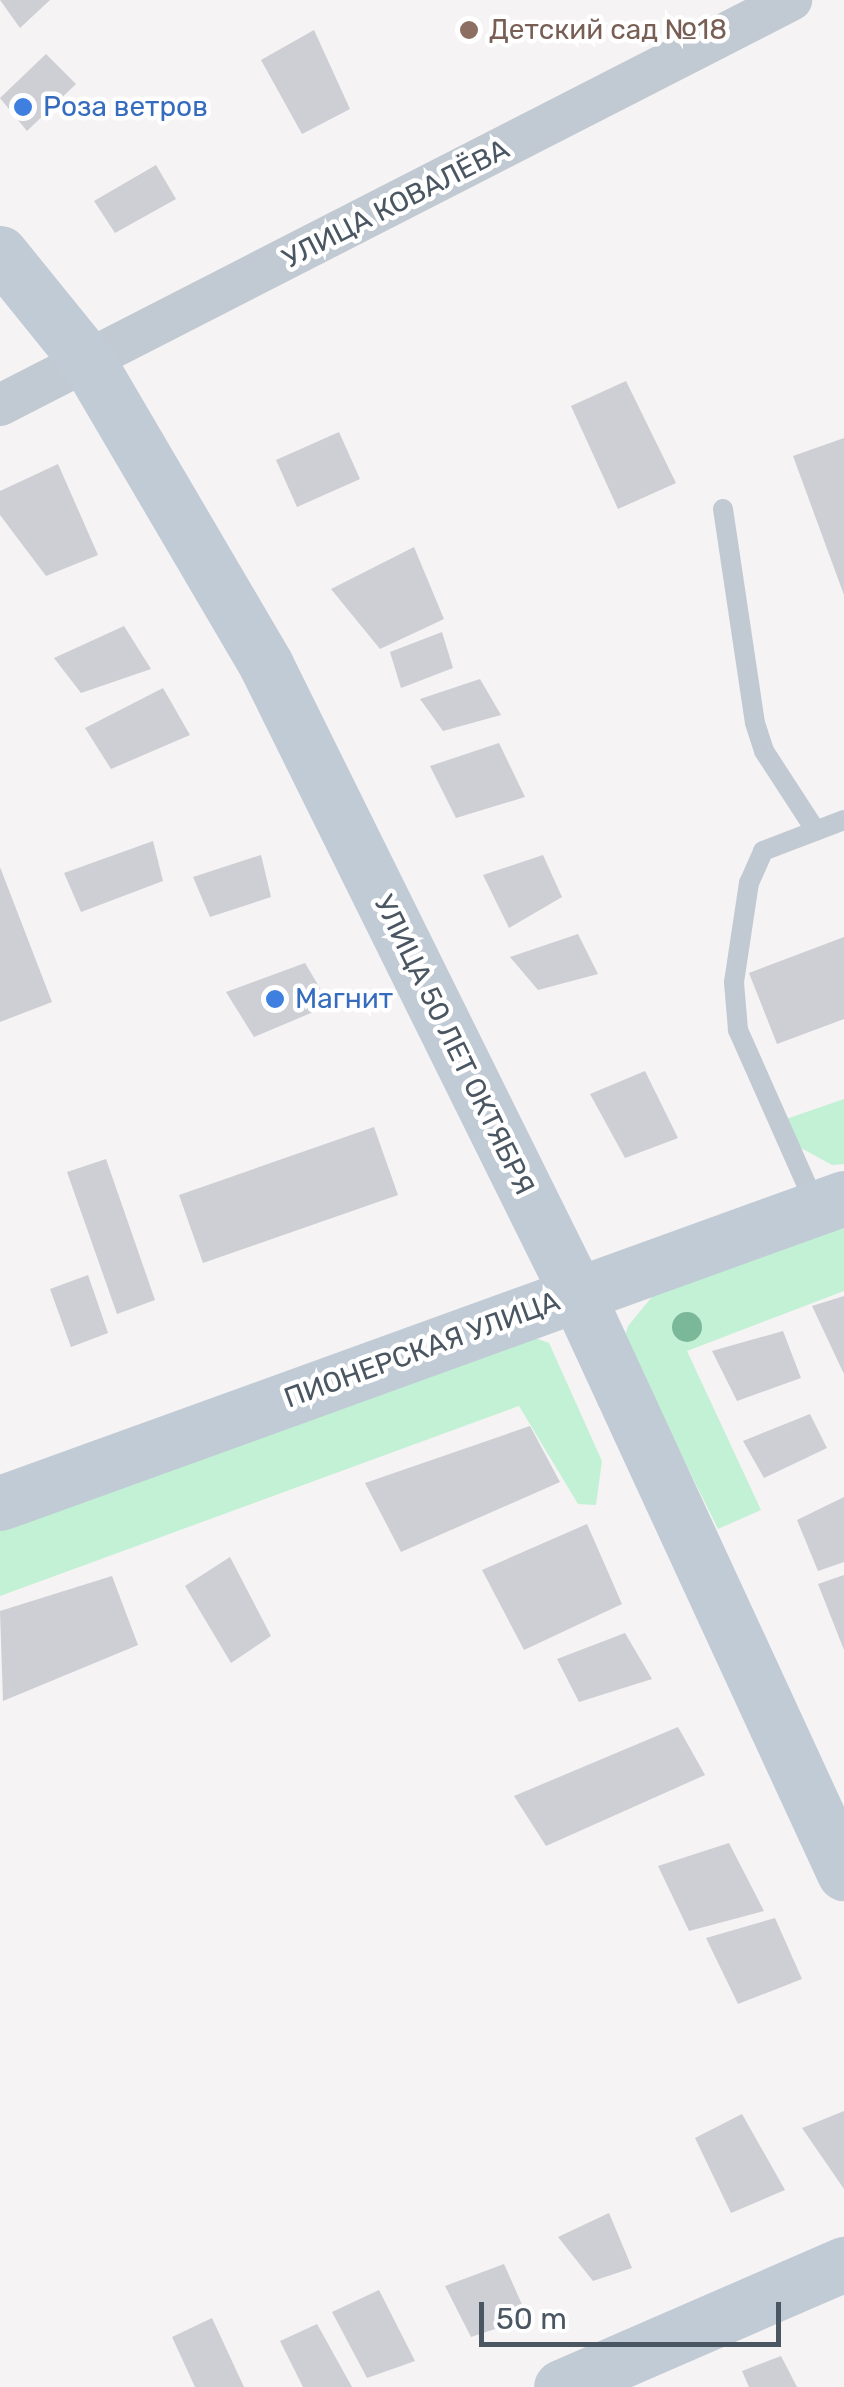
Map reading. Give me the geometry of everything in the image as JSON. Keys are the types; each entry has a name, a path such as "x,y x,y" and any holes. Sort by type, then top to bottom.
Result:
{"main road":[{"name":"УЛИЦА 50 ЛЕТ ОКТЯБРЯ","path":"0,253 89,363 266,665 577,1294 844,1873"},
{"name":"ПИОНЕРСКАЯ УЛИЦА","path":"0,1503 830,1203"},
{"path":"561,2387 844,2264"}],"street":[{"name":"УЛИЦА КОВАЛЁВА","path":"0,405 89,363 791,0"}],"lane":[{"path":"724,510 755,723 764,751 816,831"},
{"path":"830,1203 738,1030 734,982 748,883 763,851 844,820"}],"green space":[{"path":"844,1099 844,1164 832,1165 801,1148 786,1119"},
{"path":"844,1218 844,1291 687,1351 761,1510 718,1529 624,1338 628,1326 656,1292"},
{"path":"530,1336 549,1343 602,1461 596,1505 578,1504 519,1406 0,1596 0,1524"}],"building":[{"path":"0,0 50,0 20,28"},
{"path":"314,30 350,109 302,134 261,60"},
{"path":"46,54 76,84 27,131 0,98"},
{"path":"156,165 176,199 115,233 94,201"},
{"path":"626,381 676,483 618,509 571,406"},
{"path":"339,432 360,479 297,507 276,460"},
{"path":"844,438 844,595 793,456"},
{"path":"58,464 98,555 46,576 0,515 0,491"},
{"path":"414,547 444,619 380,649 331,589"},
{"path":"124,626 151,669 81,693 54,658"},
{"path":"442,632 453,668 401,688 390,652"},
{"path":"480,679 501,715 443,731 420,699"},
{"path":"163,688 190,735 111,769 85,728"},
{"path":"499,743 525,797 456,818 430,766"},
{"path":"153,841 163,881 81,912 64,873"},
{"path":"261,855 271,897 210,917 193,877"},
{"path":"543,855 562,897 509,928 483,875"},
{"path":"0,867 52,1002 0,1022"},
{"path":"578,934 598,974 538,990 510,957"},
{"path":"844,937 844,1019 777,1044 749,973"},
{"path":"305,963 330,1005 254,1037 226,992"},
{"path":"645,1071 678,1138 625,1158 590,1094"},
{"path":"374,1127 398,1195 203,1263 179,1195"},
{"path":"106,1159 155,1300 117,1314 67,1172"},
{"path":"88,1275 108,1333 71,1347 50,1289"},
{"path":"844,1296 844,1374 812,1306"},
{"path":"783,1331 801,1378 737,1401 712,1351"},
{"path":"810,1414 827,1448 764,1478 743,1441"},
{"path":"530,1426 560,1482 401,1552 365,1483"},
{"path":"844,1497 844,1562 818,1571 797,1520"},
{"path":"587,1524 622,1604 524,1650 482,1570"},
{"path":"230,1557 271,1636 231,1663 185,1586"},
{"path":"844,1575 844,1650 818,1584"},
{"path":"112,1576 138,1645 3,1701 0,1611"},
{"path":"625,1633 652,1679 579,1702 557,1659"},
{"path":"678,1727 705,1775 546,1846 514,1796"},
{"path":"729,1843 764,1911 689,1931 658,1866"},
{"path":"775,1918 802,1979 738,2004 706,1938"},
{"path":"844,2111 844,2189 802,2128"},
{"path":"742,2114 785,2190 731,2213 695,2138"},
{"path":"609,2213 632,2268 593,2281 558,2237"},
{"path":"504,2264 528,2318 471,2337 445,2286"},
{"path":"379,2290 415,2361 367,2378 332,2312"},
{"path":"212,2318 244,2387 195,2387 172,2337"},
{"path":"317,2324 352,2387 303,2387 280,2341"},
{"path":"781,2356 797,2387 749,2387 742,2371"}],"place":[{"name":"Детский сад №18","path":"469,30"},
{"name":"Роза ветров","path":"23,107"},
{"name":"Магнит","path":"275,999"}]}
